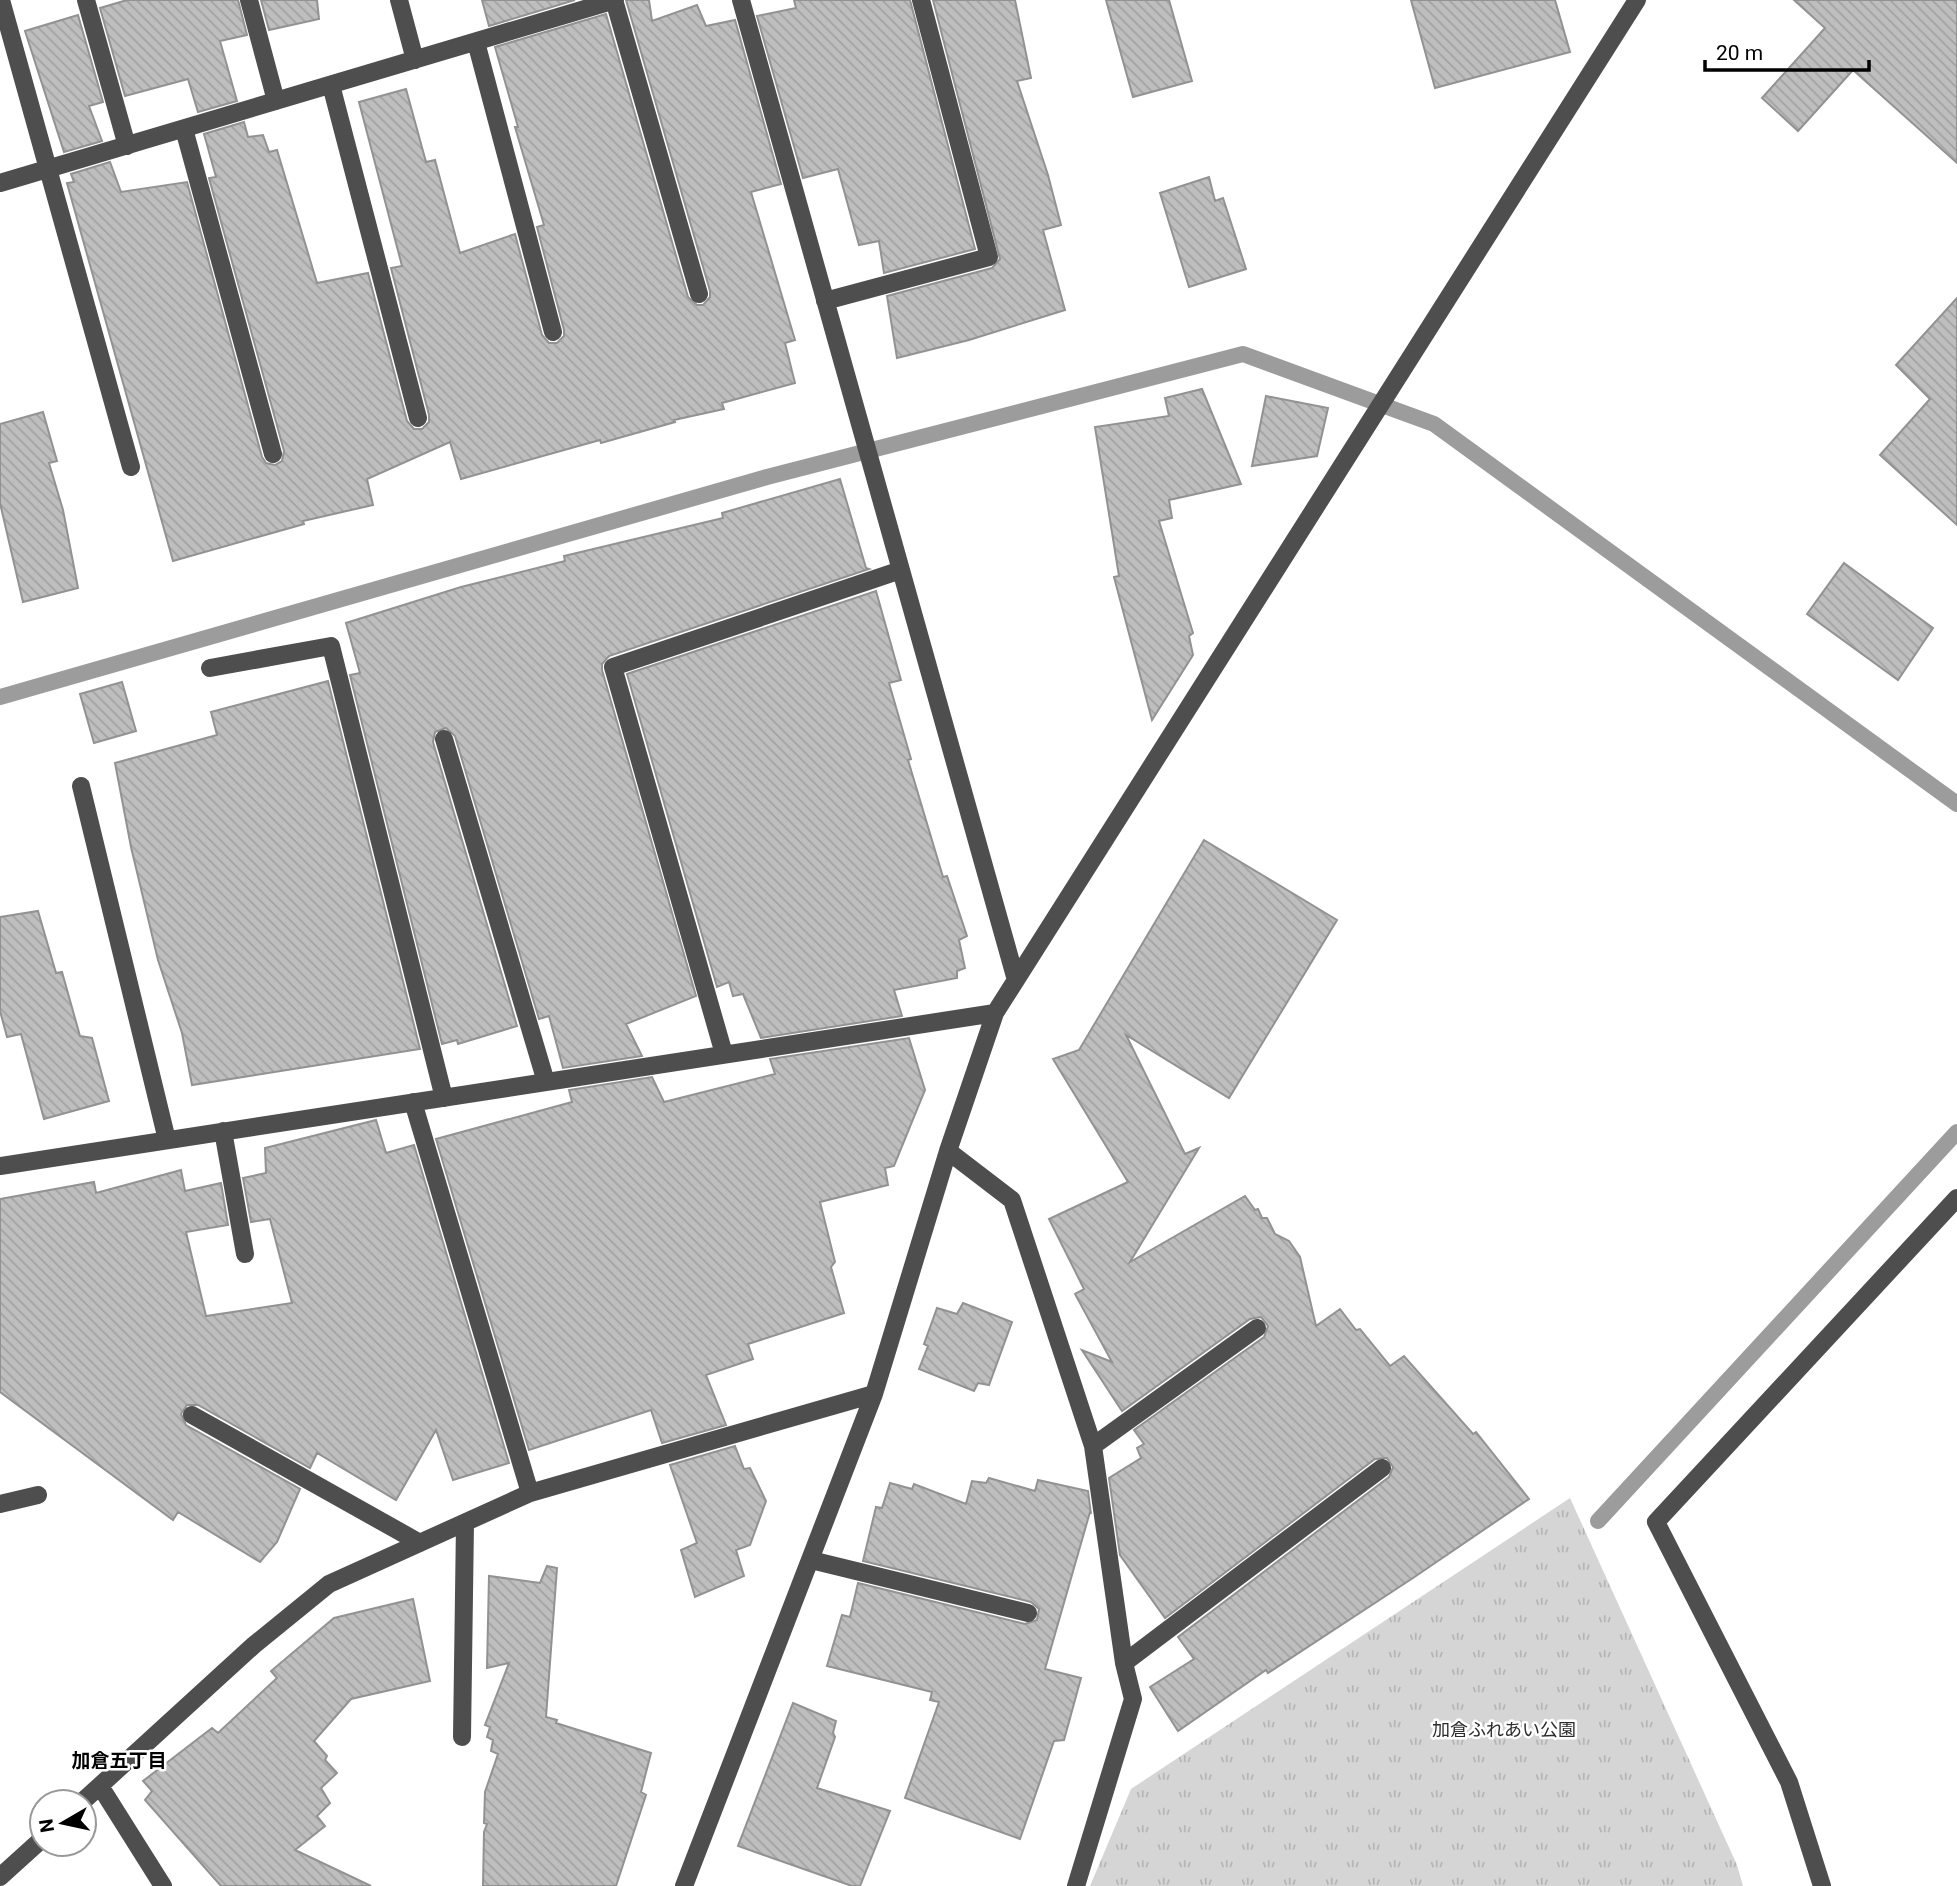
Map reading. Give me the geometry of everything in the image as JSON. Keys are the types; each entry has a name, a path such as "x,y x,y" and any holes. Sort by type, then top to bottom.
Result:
{"street":[{"path":"1,0 131,467"},
{"path":"86,0 127,146"},
{"path":"249,0 276,101"},
{"path":"399,0 415,60"},
{"path":"0,183 615,0 699,293"},
{"path":"741,0 1016,980"},
{"path":"825,301 989,257 921,0"},
{"path":"684,1886 874,1394 948,1151 995,1013 1637,0"},
{"path":"476,42 553,332"},
{"path":"331,85 418,418"},
{"path":"184,129 273,454"},
{"path":"724,1054 613,667 901,570"},
{"path":"210,668 331,646 444,1098"},
{"path":"444,739 546,1082"},
{"path":"81,786 167,1140"},
{"path":"0,1166 995,1013"},
{"path":"413,1102 530,1493"},
{"path":"223,1131 245,1254"},
{"path":"948,1151 1012,1200 1093,1446 1124,1663 1133,1699 1076,1886"},
{"path":"1822,1886 1789,1782 1656,1522 1957,1198"},
{"path":"1093,1446 1256,1328"},
{"path":"98,1788 254,1645 329,1584 530,1493 874,1394"},
{"path":"192,1415 420,1543"},
{"path":"1124,1663 1382,1468"},
{"path":"0,1504 38,1494"},
{"path":"463,1737 465,1523"},
{"path":"811,1560 1028,1613"},
{"path":"100,1786 163,1886"},
{"path":"0,1877 28,1852"}],"green space":[{"name":"加倉ふれあい公園","path":"1570,1498 1737,1865 1743,1886 1090,1886 1131,1789"}],"building":[{"path":"127,0 238,0 247,35 220,41 237,101 198,112 188,79 125,96 100,8"},
{"path":"261,0 317,0 319,19 269,30"},
{"path":"482,0 575,0 489,26"},
{"path":"626,0 649,0 652,21 697,5 706,26 735,20 781,184 751,192 795,340 785,343 795,383 722,403 724,409 674,420 675,422 601,443 600,440 461,479 450,442 367,479 373,505 303,521 304,524 173,561 67,183 74,182 71,174 110,162 121,192 187,182 262,457 266,463 275,465 282,461 284,451 209,178 216,177 204,134 244,122 248,137 263,135 269,152 277,150 317,283 368,273 407,421 414,429 422,429 429,422 429,415 391,268 402,266 359,102 406,89 426,162 435,160 460,253 515,234 542,335 549,343 557,343 564,336 564,330 537,227 544,225 495,47 606,14 688,297 697,305 703,305 710,297"},
{"path":"794,0 910,0 975,249 884,273 879,241 859,245 838,169 803,178 757,16 796,8"},
{"path":"933,0 1015,0 1031,78 1017,81 1048,175 1061,225 1043,230 1065,310 969,340 897,358 887,296 992,268 1000,259"},
{"path":"1106,0 1169,0 1192,81 1133,97"},
{"path":"1411,0 1555,0 1570,52 1435,88"},
{"path":"1794,0 1957,0 1957,163 1853,70 1798,131 1762,98 1825,28"},
{"path":"78,15 103,102 89,106 102,141 64,152 25,31"},
{"path":"1209,177 1215,201 1223,198 1246,269 1189,287 1160,193"},
{"path":"1957,298 1957,525 1880,455 1930,399 1896,365"},
{"path":"1202,389 1241,484 1169,500 1172,518 1159,521 1193,633 1189,636 1193,655 1152,720 1114,577 1119,576 1095,427 1169,416 1165,398"},
{"path":"1266,396 1328,408 1317,456 1252,466"},
{"path":"43,412 57,461 49,463 63,510 78,588 23,602 0,503 0,424"},
{"path":"840,479 866,568 869,569 609,656 602,664 696,996 626,1024 642,1056 563,1068 549,1016 539,1019 455,736 446,728 435,732 433,742 517,1026 458,1044 457,1040 442,1044 350,675 360,673 346,623 461,587 565,561 564,556 723,518 722,513"},
{"path":"1844,563 1933,628 1898,680 1807,614"},
{"path":"876,591 901,680 889,683 911,759 908,760 943,877 947,876 967,936 959,940 965,968 957,971 957,978 894,990 902,1016 761,1038 743,994 733,996 729,982 717,987 627,674"},
{"path":"328,681 420,1049 192,1085 182,1033 158,960 131,847 115,763 217,735 211,712"},
{"path":"122,682 136,731 94,743 80,694"},
{"path":"1204,840 1337,920 1229,1098 1126,1035 1185,1154 1199,1148 1130,1262 1245,1196 1255,1210 1258,1209 1262,1218 1267,1218 1275,1234 1289,1241 1300,1257 1316,1326 1340,1309 1390,1366 1404,1356 1473,1434 1476,1432 1529,1499 1268,1673 1266,1670 1178,1731 1150,1687 1194,1659 1178,1637 1389,1477 1393,1467 1387,1458 1375,1459 1165,1618 1120,1555 1109,1478 1141,1458 1137,1448 1144,1444 1134,1430 1264,1337 1268,1326 1261,1317 1250,1319 1122,1411 1082,1350 1112,1362 1075,1294 1084,1289 1049,1219 1128,1182 1053,1059 1079,1050"},
{"path":"38,911 56,973 62,972 80,1036 92,1038 109,1101 44,1119 21,1034 7,1037 0,1011 0,917"},
{"path":"909,1038 925,1090 894,1166 885,1168 888,1185 820,1202 835,1262 831,1267 844,1313 748,1344 753,1359 706,1375 726,1425 662,1443 651,1410 529,1450 436,1139 572,1102 569,1090 652,1077 664,1102 775,1074 770,1059"},
{"path":"376,1120 386,1153 414,1145 509,1463 453,1480 436,1430 396,1500 317,1453 310,1468 198,1405 187,1405 181,1414 186,1425 300,1489 277,1542 260,1562 178,1512 173,1520 0,1392 0,1199 94,1182 96,1193 181,1170 185,1191 221,1183 228,1225 186,1232 206,1316 292,1303 270,1219 251,1222 243,1178 266,1173 265,1148"},
{"path":"963,1303 1012,1322 989,1385 978,1383 974,1391 919,1369 928,1346 924,1344 937,1308 957,1314"},
{"path":"735,1446 744,1469 750,1468 766,1501 750,1545 736,1550 744,1576 695,1597 681,1550 697,1543 670,1465"},
{"path":"989,1478 1035,1491 1038,1480 1088,1491 1091,1514 1090,1512 1045,1669 1081,1678 1064,1740 1054,1741 1020,1839 905,1798 939,1702 930,1700 932,1692 827,1666 842,1615 850,1617 858,1583 1025,1624 1037,1620 1039,1609 1031,1602 863,1561 876,1507 882,1508 890,1483 912,1489 914,1484 966,1504 972,1481 986,1483"},
{"path":"547,1566 557,1568 546,1717 557,1720 556,1723 651,1753 641,1792 646,1795 616,1886 483,1886 484,1832 487,1824 484,1823 485,1792 498,1754 491,1751 493,1740 487,1737 490,1727 485,1725 509,1663 487,1668 489,1576 540,1583"},
{"path":"413,1599 430,1681 351,1699 314,1741 327,1756 325,1760 337,1773 321,1788 330,1803 317,1816 325,1826 295,1850 371,1886 221,1886 145,1800 152,1791 143,1781 212,1728 218,1733 277,1678 271,1671 334,1618"},
{"path":"793,1703 836,1721 833,1733 835,1737 817,1788 890,1811 860,1886 852,1886 738,1846"}],"waterway":[{"path":"0,697 767,477 1243,354 1434,424 1957,804"},
{"path":"1598,1521 1957,1132"}],"district":[{"name":"加倉五丁目","path":"119,1760"}]}
